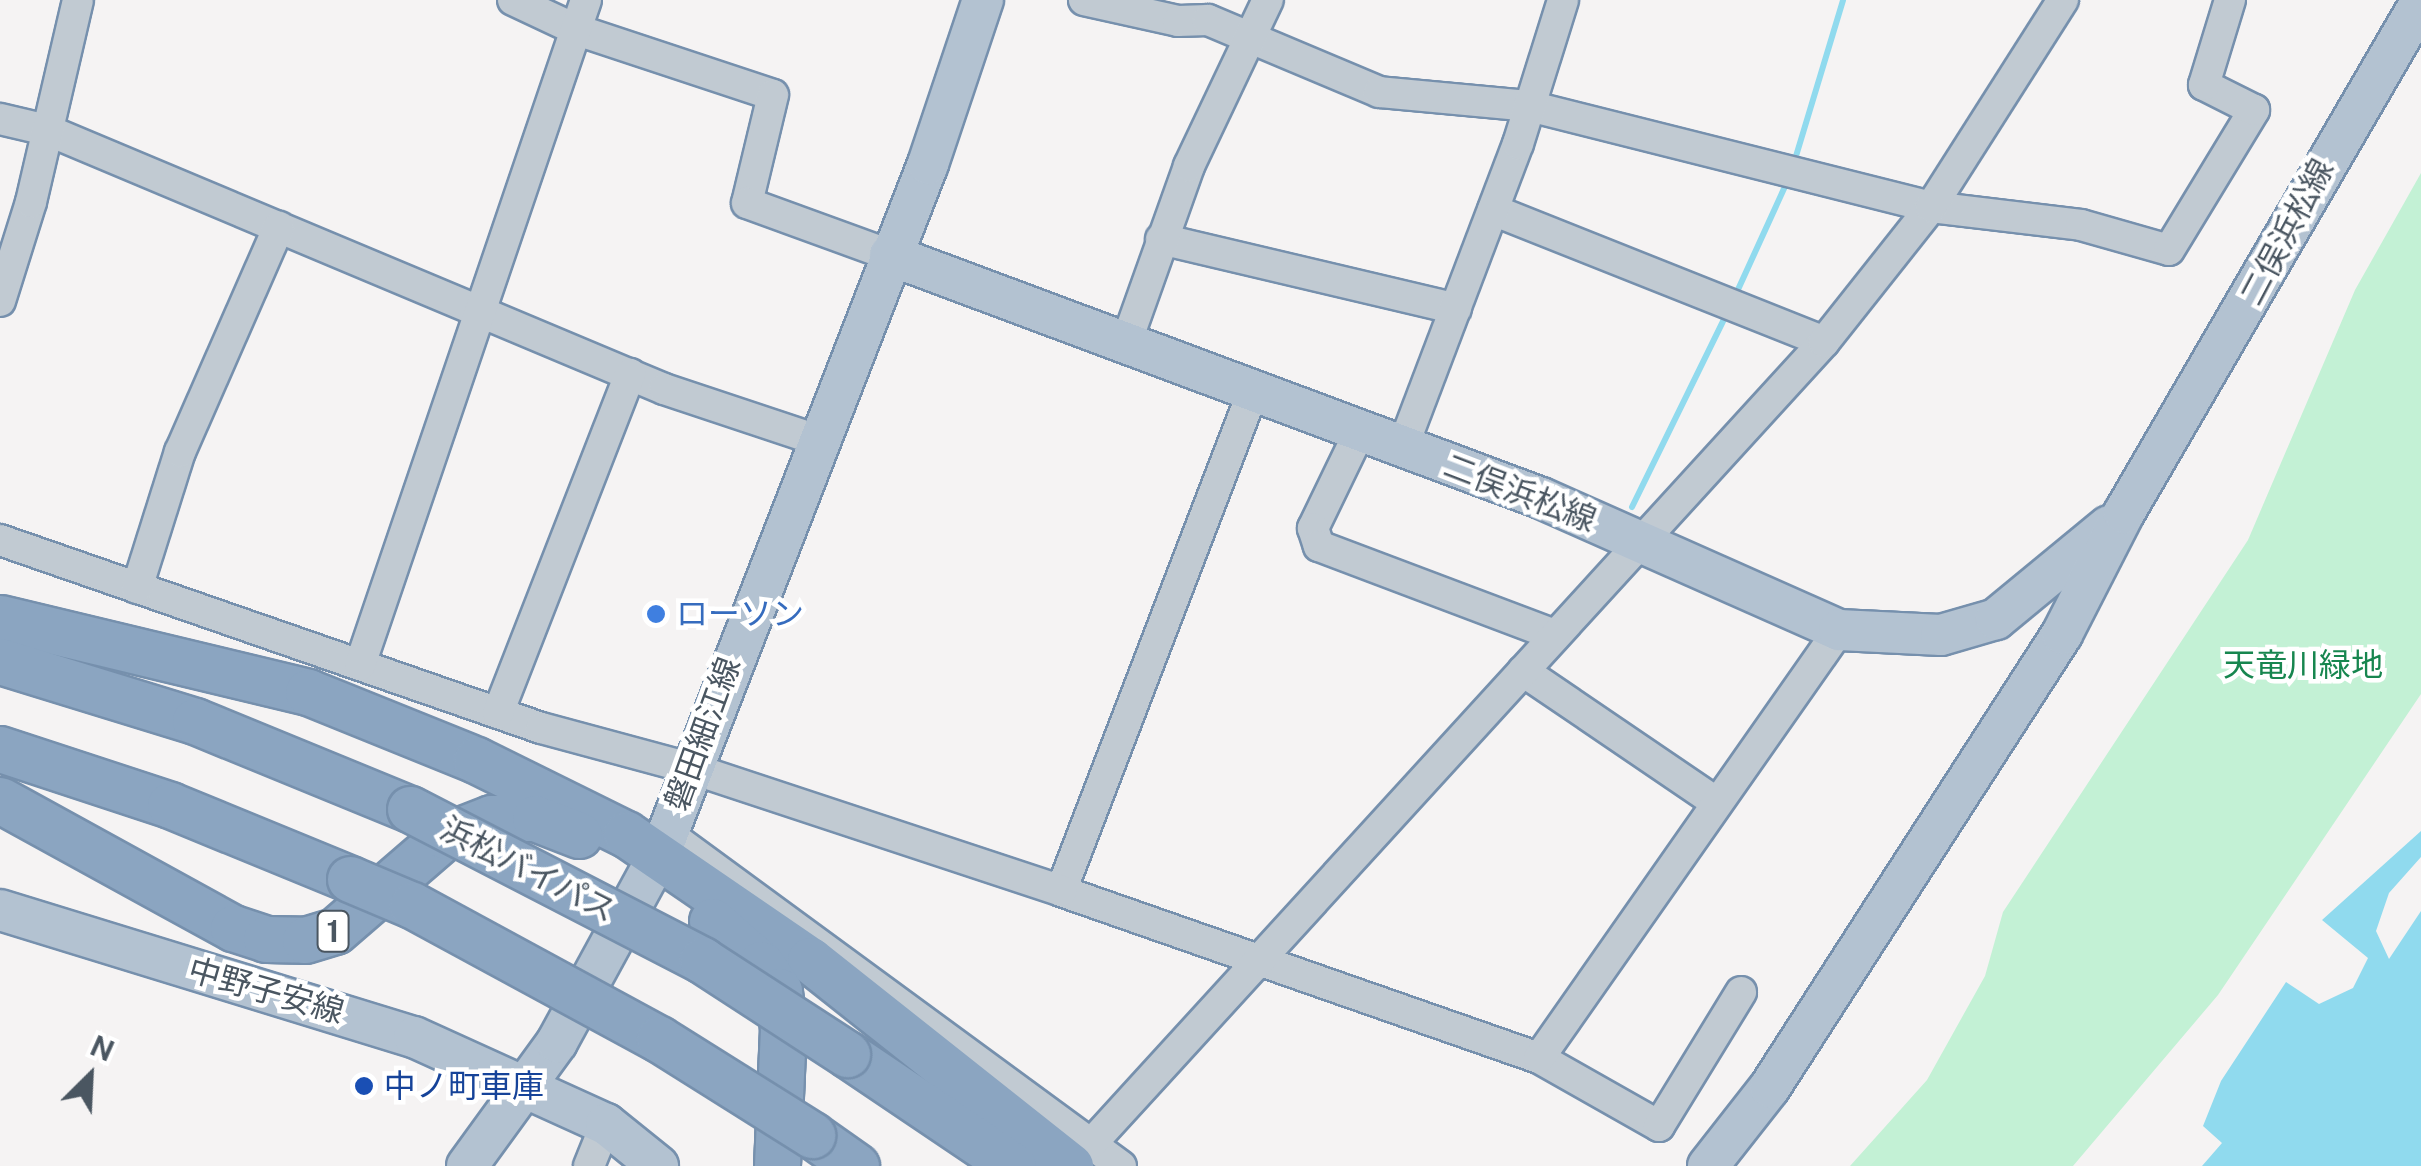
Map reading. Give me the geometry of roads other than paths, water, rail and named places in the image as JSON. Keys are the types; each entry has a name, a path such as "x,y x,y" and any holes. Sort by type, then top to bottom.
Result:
{"highway":[{"name":"1","path":"0,618 308,692 476,760 658,854 1081,1155"},
{"name":"浜松バイパス","path":"0,662 194,720 410,809 702,960 1013,1166"},
{"name":"1","path":"0,749 170,805 412,904 660,1040 856,1166"},
{"name":"1","path":"0,800 233,928 266,939 305,940 335,931 446,836 491,818 534,818 592,840 658,854 778,991 784,1028 777,1166"}],"main road":[{"name":"磐田細江線","path":"467,1166 528,1084 658,854 820,441 983,0"},
{"name":"二俣浜松線","path":"1708,1166 1770,1087 2062,634 2124,513 2421,2"},
{"name":"二俣浜松線","path":"890,256 1640,541 1839,630 1941,635 1996,619 2124,513"},
{"name":"中野子安線","path":"0,910 307,1001 528,1084"},
{"path":"528,1084 606,1124 658,1166"}],"street":[{"path":"0,300 78,0"},
{"path":"513,0 577,30 773,95 747,202 890,256"},
{"path":"360,665 586,0"},
{"path":"1084,0 1178,20 1208,20 1379,92 1529,106 1931,207 2081,225 2169,250 2254,110 2204,85 2230,0"},
{"path":"1124,346 1161,240 1226,82 1254,39 1268,0"},
{"path":"1402,448 1493,210 1563,0"},
{"path":"1122,1166 1081,1155 1824,342 1931,207 2063,0"},
{"path":"0,119 47,130 630,374 820,441"},
{"path":"1493,210 1824,342"},
{"path":"138,588 180,452 279,227"},
{"path":"1161,240 1456,310"},
{"path":"498,713 630,374"},
{"path":"1061,891 1252,394"},
{"path":"1359,433 1314,528 1319,546 1555,635"},
{"path":"0,540 498,713 692,769 1061,891 1539,1058 1659,1126 1741,992"},
{"path":"1539,1058 1714,801 1839,630"},
{"path":"1523,671 1714,801"},
{"path":"589,1166 606,1124"}],"water":[{"path":"2421,831 2421,857 2389,893 2376,931 2389,959 2421,911 2421,1166 2202,1166 2222,1143 2203,1126 2221,1081 2286,982 2319,1004 2353,988 2368,958 2322,920"}],"waterway":[{"path":"1793,166 1843,0"},
{"path":"1736,294 1787,182"},
{"path":"1632,507 1726,315"}],"place":[{"name":"ローソン","path":"656,614"},
{"name":"中ノ町車庫","path":"364,1086"}],"park label":[{"name":"天竜川緑地","path":"2303,665"}]}
